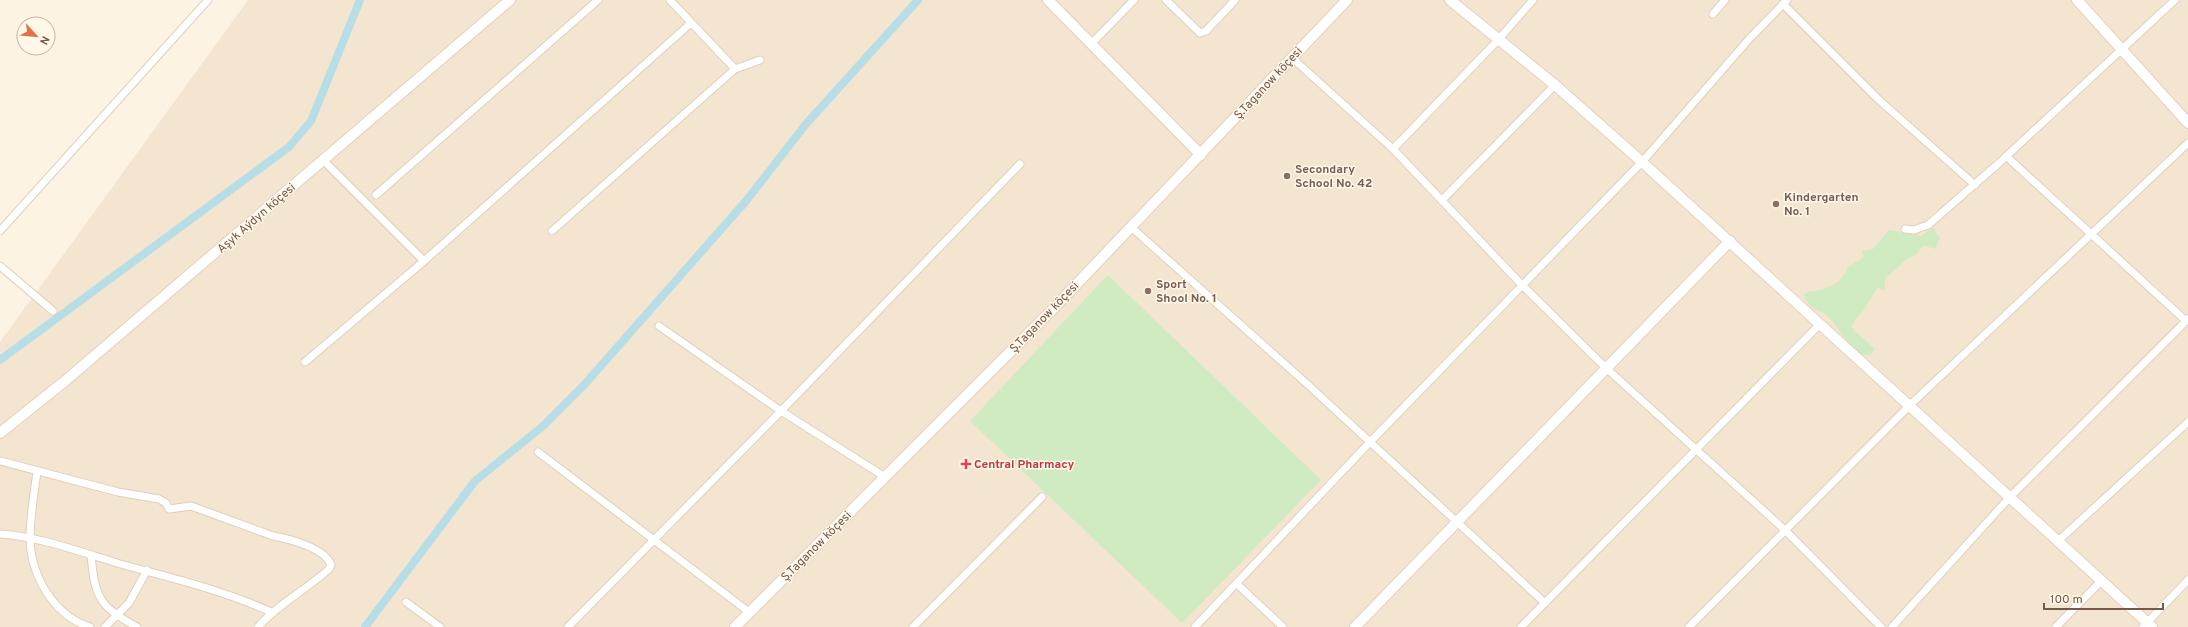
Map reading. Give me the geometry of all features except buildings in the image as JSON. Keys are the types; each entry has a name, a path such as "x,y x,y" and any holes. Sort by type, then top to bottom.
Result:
{"street":[{"path":"0,231 208,0"},
{"name":"Aşyk Aýdyn köçesi","path":"0,433 65,381 510,0"},
{"path":"376,195 598,0"},
{"path":"670,0 735,70"},
{"path":"1048,0 1201,155"},
{"path":"1091,44 1134,0"},
{"path":"1166,0 1200,33 1206,31 1235,0"},
{"name":"Ş.Taganow köçesi","path":"735,627 1052,310 1347,0"},
{"path":"1450,0 1555,86 1642,162 1730,241 1819,325 1910,405 2102,581 2147,625 2188,580"},
{"path":"1393,149 1498,40 1533,0"},
{"path":"1713,14 1725,0"},
{"path":"2077,0 2188,123"},
{"path":"1906,229 1914,230 1928,225 1975,185 2175,0"},
{"path":"1195,627 1370,442 1642,162 1750,38 1785,2 1879,100 1975,185"},
{"path":"305,362 424,261 691,23"},
{"path":"1292,57 1393,149 1522,285 1606,368 1785,530 1881,627"},
{"path":"552,231 735,70 760,60"},
{"path":"1442,199 1555,86"},
{"path":"1689,627 1910,405 2188,143"},
{"path":"1892,627 2010,497 2187,320 2006,156"},
{"path":"323,160 424,261"},
{"path":"568,627 781,411 1020,164"},
{"path":"1131,227 1457,520 1545,603"},
{"path":"1355,627 1457,520 1730,241"},
{"path":"0,266 53,311"},
{"path":"1521,627 1819,325"},
{"path":"659,326 781,411 885,477"},
{"path":"2058,541 2188,422"},
{"path":"538,452 749,612"},
{"path":"0,461 37,472 159,499 166,503 169,508 191,506 273,536 286,539 324,554 331,565 329,570 287,602 271,612 258,627"},
{"path":"37,472 30,539 31,556 36,572 46,592 58,608 77,625 90,627"},
{"path":"913,627 1042,497"},
{"path":"0,534 30,539 200,585 245,600 271,612"},
{"path":"90,555 97,595 104,606 137,627"},
{"path":"105,627 118,616 129,603 147,570"},
{"path":"2056,627 2102,581"},
{"path":"1237,584 1283,627"},
{"path":"406,602 440,627"}],"shaded area":[{"path":"248,0 2188,0 2188,627 0,627 0,342"}],"green space":[{"path":"1933,228 1940,238 1935,249 1926,246 1922,247 1917,254 1906,260 1885,278 1885,289 1883,290 1878,288 1853,324 1852,327 1854,331 1875,349 1869,356 1862,354 1850,346 1835,323 1826,315 1810,306 1805,299 1804,294 1806,293 1821,290 1836,284 1843,277 1848,267 1864,257 1862,251 1873,249 1889,230 1921,236"},
{"path":"1108,275 1321,480 1182,623 970,421"}],"waterway":[{"path":"0,360 289,147 311,121 360,0"},
{"path":"365,627 475,481 543,426 584,385 746,201 806,124 918,0"}],"place":[{"name":"Secondary School No. 42","path":"1287,176"},
{"name":"Kindergarten No. 1","path":"1776,204"},
{"name":"Sport Shool No. 1","path":"1148,291"},
{"name":"Central Pharmacy","path":"966,464"}]}
